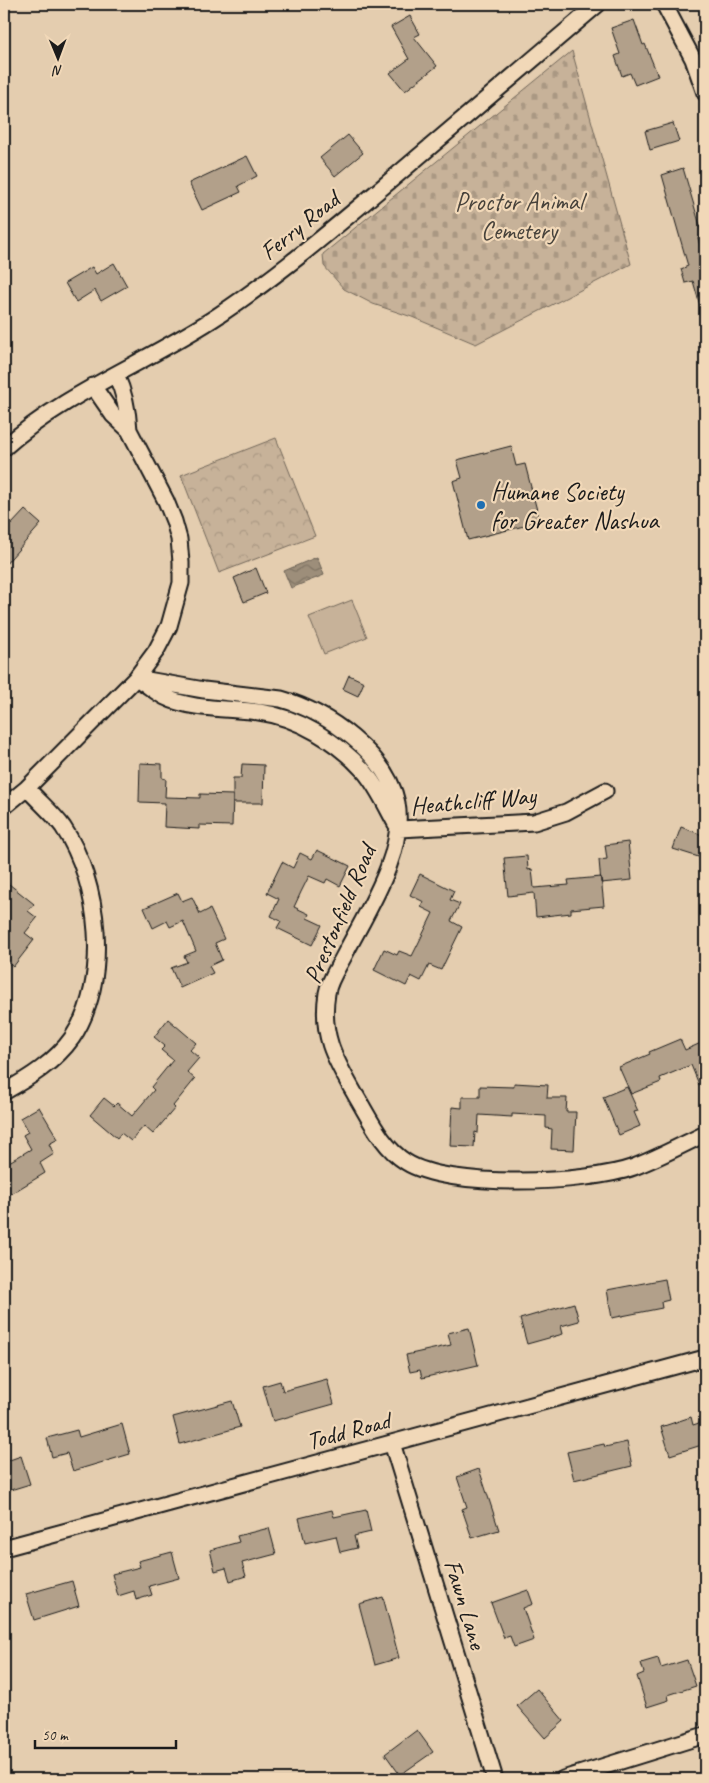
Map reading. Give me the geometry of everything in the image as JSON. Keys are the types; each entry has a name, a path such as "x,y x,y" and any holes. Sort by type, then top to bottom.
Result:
{"street":[{"name":"Ferry Road","path":"4,448 38,421 93,386 161,350 219,316 300,257 598,4"},
{"path":"664,4 693,59 705,93"},
{"path":"116,375 124,393 128,409 129,430"},
{"path":"4,807 26,788 136,678 156,651 169,626 181,583 181,562 174,522 166,501 129,430 113,415 93,386"},
{"name":"Prestonfield Road","path":"136,678 204,690 294,702 341,729 368,752 382,770 396,802 399,830 390,865 327,992 326,1030 331,1050 373,1125 390,1150 406,1162 428,1172 454,1177 510,1181 549,1180 606,1175 634,1167 705,1134"},
{"path":"4,1092 52,1060 72,1038 89,1000 94,980 96,955 90,889 75,848 62,826 26,788"},
{"name":"Heathcliff Way","path":"399,830 534,822 566,812 605,791"},
{"name":"Todd Road","path":"4,1548 705,1358"},
{"name":"Fawn Lane","path":"392,1442 495,1779"},
{"path":"563,1779 705,1735"}],"green space":[{"name":"Proctor Animal Cemetery","path":"572,51 631,264 476,344 412,317 373,304 344,289 324,266 323,254"},
{"path":"276,438 315,536 219,573 181,475"},
{"path":"352,600 367,637 324,654 309,617"}],"water":[{"path":"317,557 324,575 291,588 284,571"}],"building":[{"path":"410,16 420,34 414,37 437,66 405,91 390,73 409,59 391,27"},
{"path":"634,20 643,45 645,44 658,76 635,85 630,73 622,76 615,56 620,54 611,28"},
{"path":"673,123 679,141 650,150 645,131"},
{"path":"348,135 363,153 335,176 320,158"},
{"path":"247,156 257,176 238,186 241,192 202,210 189,183"},
{"path":"683,168 703,236 698,238 705,265 705,308 701,309 693,281 685,283 681,269 688,266 662,175"},
{"path":"114,263 127,286 101,301 95,290 76,302 65,283 92,267 96,274"},
{"path":"511,446 516,466 525,464 540,522 468,540 453,481 462,478 457,460"},
{"path":"25,510 41,524 4,566 4,519 11,525"},
{"path":"256,568 266,593 244,602 234,578"},
{"path":"349,675 364,682 358,696 343,689"},
{"path":"140,763 162,764 162,778 166,779 165,797 200,798 200,794 233,795 232,826 199,825 199,829 164,827 165,803 139,802"},
{"path":"242,764 264,765 263,803 233,803 233,778 241,778"},
{"path":"681,827 705,836 705,859 673,849"},
{"path":"628,842 632,880 601,883 599,860 607,859 605,845"},
{"path":"317,850 350,866 340,886 327,879 325,883 309,876 301,892 294,907 309,914 307,918 322,925 312,945 277,928 281,921 271,916 279,899 267,893 282,862 293,868 300,853 312,859"},
{"path":"527,856 528,870 532,869 534,888 569,885 568,880 601,877 604,906 571,909 571,913 536,917 534,893 508,896 504,858"},
{"path":"420,874 454,891 450,900 460,904 451,921 462,927 441,970 429,965 421,981 411,976 406,986 374,970 384,949 397,955 399,951 412,956 433,913 421,907 424,902 410,895"},
{"path":"4,880 34,904 28,911 37,918 25,933 34,940 13,967 4,959"},
{"path":"178,893 182,901 192,897 200,914 210,909 224,939 215,943 222,960 209,966 213,973 180,988 171,968 187,962 184,956 196,951 183,921 170,927 167,921 153,928 144,908"},
{"path":"168,1019 196,1043 190,1050 199,1058 187,1072 195,1079 173,1106 175,1108 153,1134 144,1126 131,1141 121,1133 117,1138 90,1115 104,1098 114,1106 117,1103 132,1116 154,1090 151,1087 173,1060 161,1050 165,1046 154,1037"},
{"path":"680,1039 685,1050 701,1043 705,1052 705,1099 691,1065 660,1078 661,1082 631,1094 619,1067"},
{"path":"514,1083 548,1085 547,1098 567,1098 566,1112 576,1112 574,1150 551,1149 552,1129 546,1128 546,1116 512,1114 512,1117 479,1115 478,1133 475,1132 474,1147 450,1146 452,1107 462,1108 462,1097 480,1097 480,1086 514,1087"},
{"path":"627,1087 638,1111 634,1112 640,1126 619,1135 603,1097"},
{"path":"39,1107 58,1139 49,1144 54,1154 40,1163 45,1173 4,1198 4,1165 31,1149 23,1135 28,1132 20,1118"},
{"path":"665,1279 669,1300 661,1302 662,1308 612,1318 607,1290"},
{"path":"574,1303 579,1321 561,1326 563,1334 527,1344 520,1319"},
{"path":"469,1328 478,1365 422,1378 420,1370 410,1372 406,1355 451,1345 448,1333"},
{"path":"327,1379 334,1404 273,1421 263,1386 280,1381 283,1391"},
{"path":"232,1401 240,1427 180,1444 173,1417"},
{"path":"691,1417 693,1425 705,1421 705,1444 670,1455 661,1427"},
{"path":"122,1424 130,1454 73,1471 67,1453 52,1457 47,1438 77,1430 79,1437"},
{"path":"627,1442 632,1466 574,1480 567,1452 604,1444 605,1447"},
{"path":"21,1456 30,1484 4,1492 4,1462"},
{"path":"479,1469 499,1530 472,1538 462,1509 467,1507 457,1477"},
{"path":"332,1510 334,1517 366,1510 371,1532 354,1536 357,1548 340,1552 336,1536 305,1543 299,1518"},
{"path":"269,1528 276,1554 242,1563 246,1576 230,1581 226,1568 215,1571 210,1550 239,1542 237,1536"},
{"path":"172,1552 179,1578 149,1586 152,1595 136,1600 134,1591 118,1596 112,1574 140,1567 138,1561"},
{"path":"72,1581 79,1606 34,1620 26,1594"},
{"path":"528,1590 533,1604 523,1608 534,1640 514,1647 510,1636 504,1638 491,1603"},
{"path":"383,1597 399,1658 375,1665 359,1604"},
{"path":"658,1658 661,1668 687,1660 696,1686 668,1695 669,1700 647,1707 637,1676 644,1673 641,1663"},
{"path":"537,1689 564,1721 545,1738 517,1706"},
{"path":"417,1730 433,1752 400,1775 385,1754"}],"place":[{"name":"Humane Society for Greater Nashua","path":"481,505"}]}
